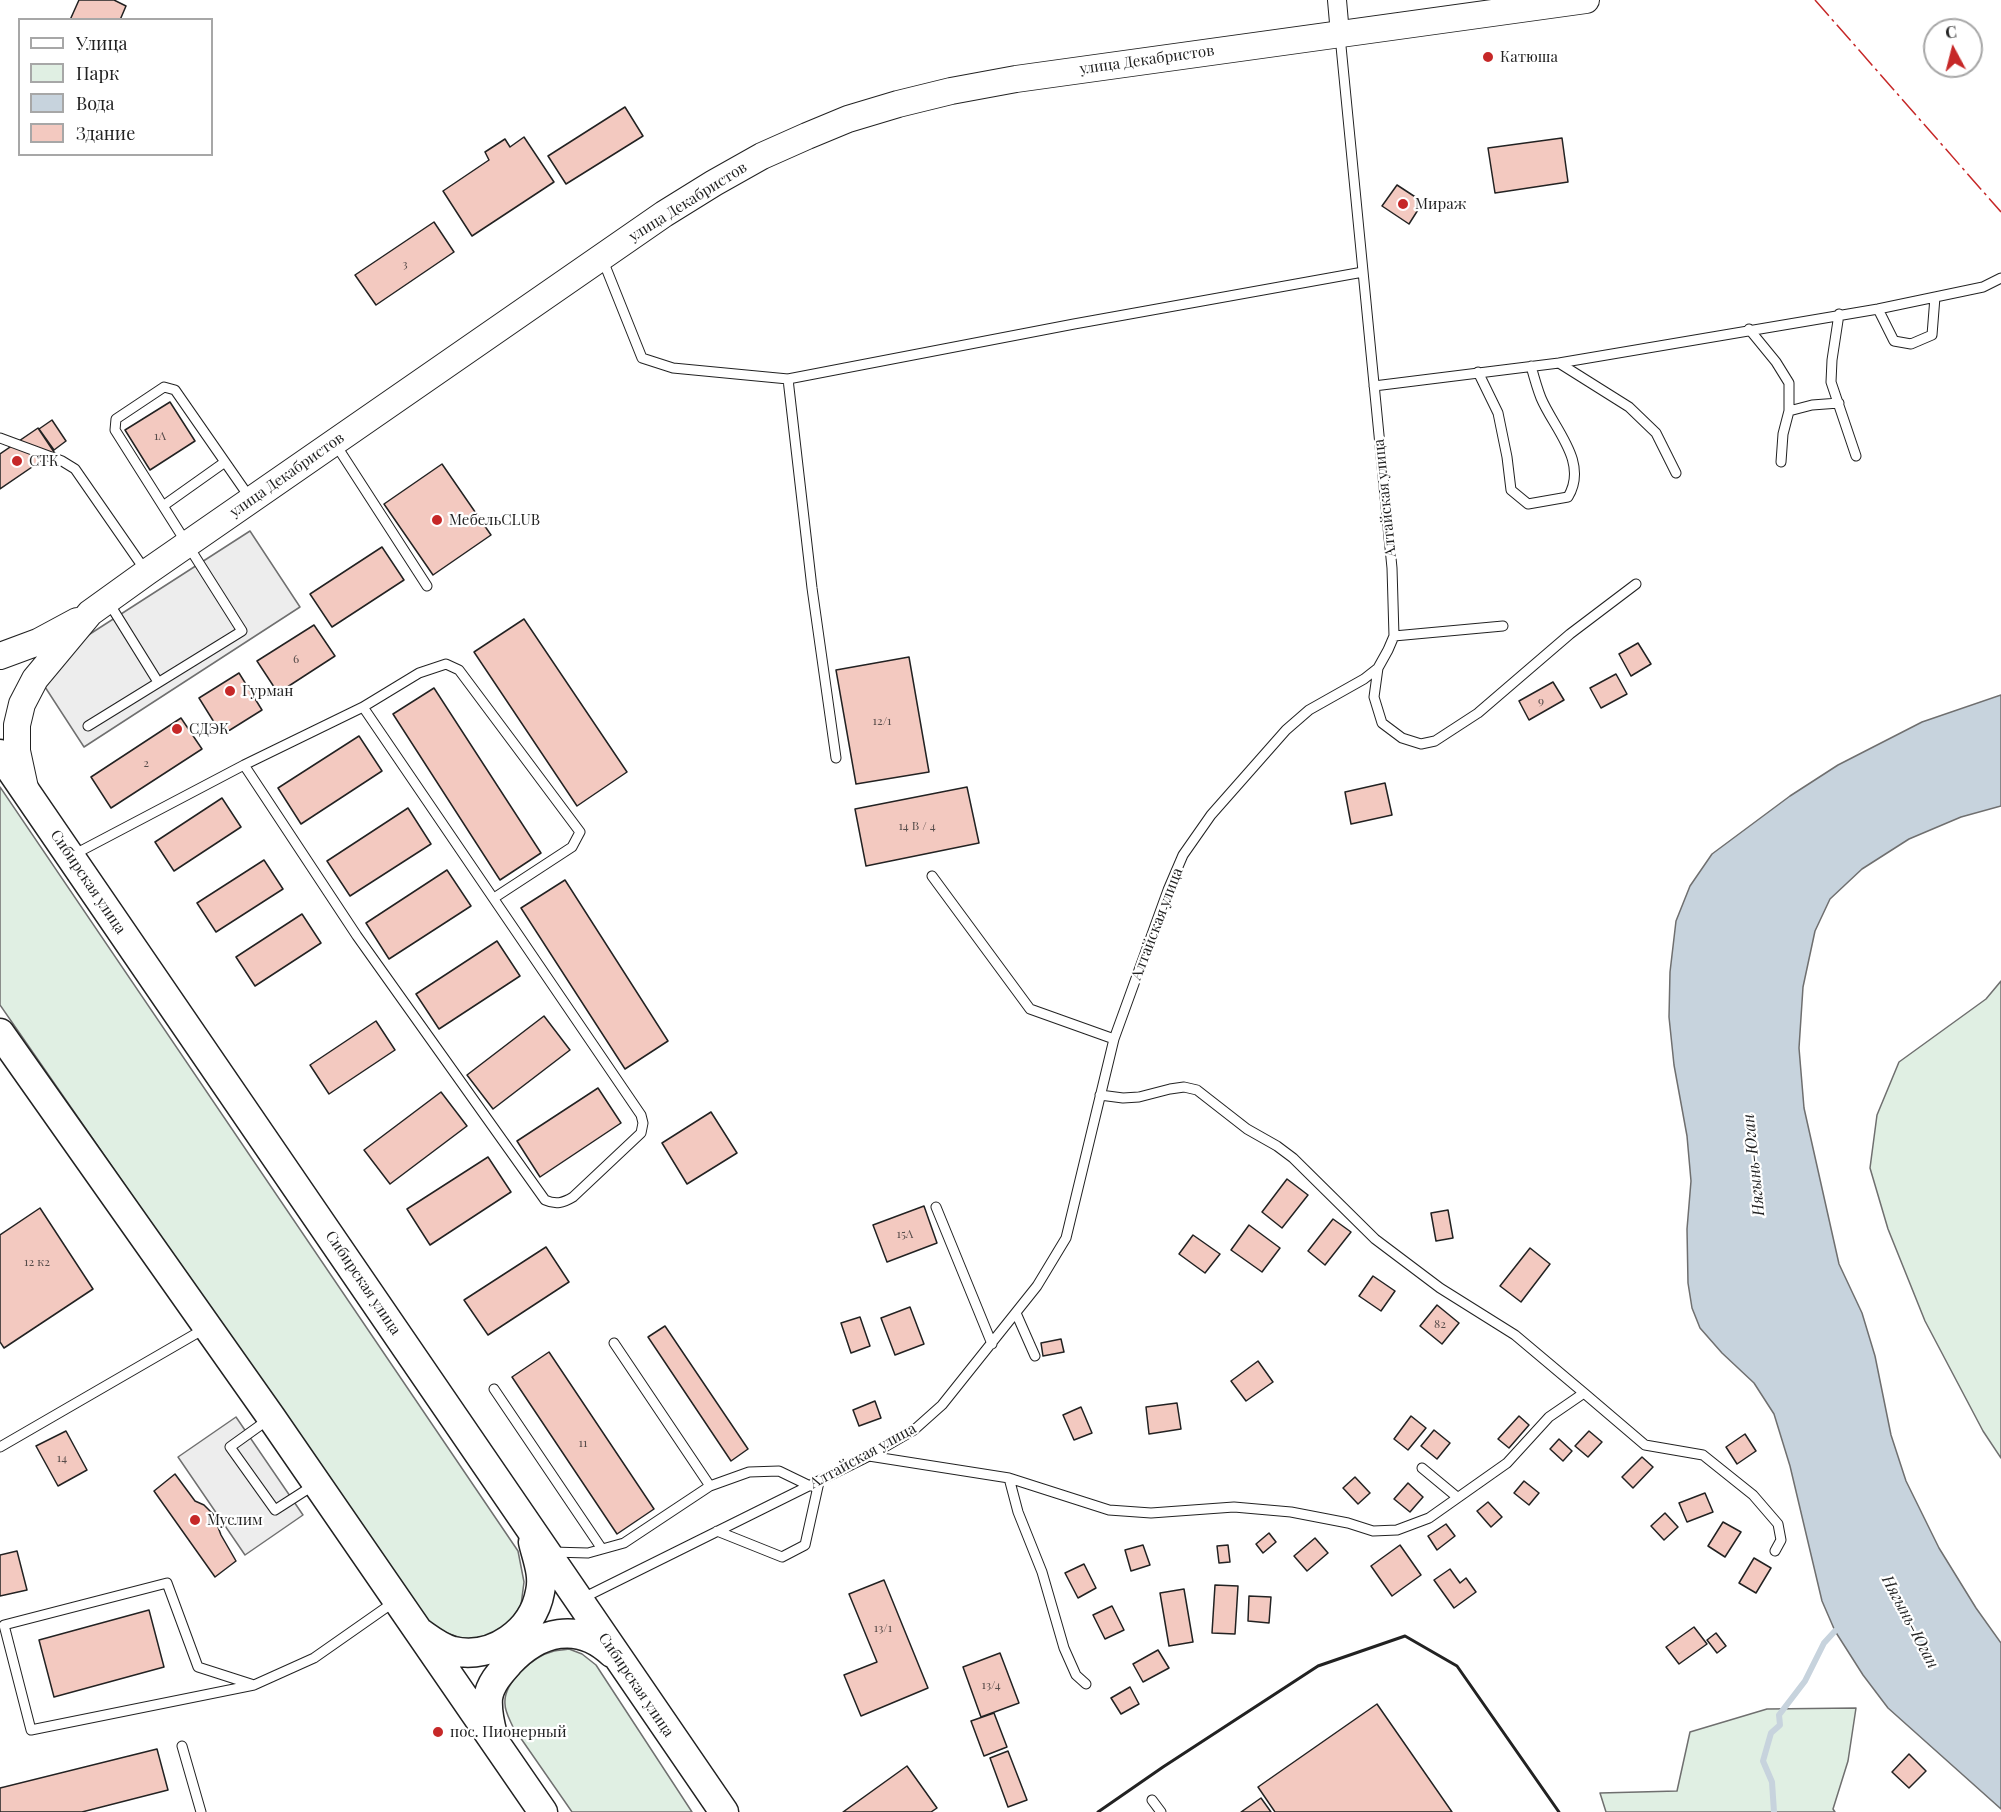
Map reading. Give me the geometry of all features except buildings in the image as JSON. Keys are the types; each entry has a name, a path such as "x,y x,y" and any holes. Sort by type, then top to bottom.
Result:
{"main road":[{"name":"улица Декабристов","path":"25,791 17,752 17,725 22,704 35,679 99,607 664,214 762,156 848,119 898,104 1016,79 1543,3 1586,0"},
{"path":"0,656 38,642 99,607"},
{"name":"Сибирская улица","path":"0,754 724,1812"},
{"path":"0,1033 271,1417 414,1628 543,1812"},
{"path":"414,1628 438,1645 453,1651 478,1653 496,1647 513,1637 525,1625 534,1610 540,1592 542,1574 528,1524"},
{"path":"495,1744 488,1709 491,1686 501,1671 528,1647 549,1636 581,1635 600,1642 620,1661"}],"street":[{"name":"Алтайская улица","path":"1337,0 1340,34"}],"lane":[{"name":"Алтайская улица","path":"579,1601 869,1456 914,1430 942,1405 1038,1286 1066,1238 1114,1039 1183,855 1211,815 1286,730 1309,710 1364,679 1377,668 1388,650 1394,636 1392,568 1340,34"},
{"path":"602,258 642,358 674,368 788,379 1363,272"},
{"path":"1374,386 1559,363 1878,309 1983,287 2001,279"},
{"path":"1878,309 1894,341 1911,344 1932,335 1935,297"},
{"path":"1839,314 1832,360 1832,382 1856,456"},
{"path":"1749,330 1776,362 1789,383 1789,411 1783,434 1781,462"},
{"path":"1559,363 1629,407 1656,433 1676,472"},
{"path":"1478,372 1498,412 1508,457 1511,490 1528,504 1568,497 1574,486 1573,458 1542,399 1531,366"},
{"path":"788,379 812,588 836,758"},
{"path":"88,726 242,631 115,430 116,419 165,387 176,390 251,500"},
{"path":"1789,411 1812,405 1839,403"},
{"path":"0,438 62,461 75,469 147,572"},
{"path":"335,443 427,586"},
{"path":"162,506 225,462"},
{"path":"1377,668 1374,698 1382,723 1402,738 1421,744 1435,741 1478,713 1570,634 1636,584"},
{"path":"99,607 158,682"},
{"path":"1394,636 1503,626"},
{"path":"70,856 363,706 419,673 446,664 459,670 579,832 572,847 494,898"},
{"path":"244,765 357,936 545,1200 552,1203 564,1202 573,1197 641,1133 643,1123 641,1115 363,706"},
{"path":"932,876 1030,1009 1114,1039"},
{"path":"1100,1095 1123,1098 1139,1097 1184,1087 1197,1090 1247,1129 1293,1158 1375,1239 1440,1288 1515,1335 1645,1445 1703,1455 1753,1495 1778,1524 1781,1540 1775,1551"},
{"path":"936,1207 992,1344"},
{"path":"1016,1313 1035,1356"},
{"path":"0,1447 206,1328"},
{"path":"614,1343 710,1486"},
{"path":"494,1389 602,1549"},
{"path":"869,1456 1010,1478 1109,1509 1151,1513 1234,1507 1292,1512 1348,1524 1372,1532 1397,1530 1429,1518 1507,1463 1549,1417 1584,1393"},
{"path":"271,1417 230,1447 275,1510 316,1483"},
{"path":"1422,1468 1457,1497"},
{"path":"546,1552 588,1553 624,1543 710,1486 749,1472 778,1471 815,1484 805,1545 782,1557 717,1531"},
{"path":"1010,1478 1018,1512 1042,1572 1064,1648 1076,1675 1086,1684"},
{"path":"254,1685 198,1667 167,1583 4,1625 31,1730 254,1685 314,1658 396,1601"},
{"path":"182,1746 201,1812"},
{"path":"1152,1800 1161,1812"}],"green space":[{"path":"0,787 518,1551 524,1582 521,1605 510,1622 498,1633 467,1640 432,1628 0,1005"},
{"path":"2001,981 2001,1458 1983,1431 1925,1321 1888,1229 1870,1168 1877,1115 1899,1062 1986,999"},
{"path":"569,1649 582,1654 596,1665 692,1812 572,1812 513,1727 505,1704 509,1687 529,1664 554,1651"},
{"path":"1856,1708 1848,1761 1833,1809 1835,1812 1606,1812 1600,1793 1677,1791 1690,1732 1767,1709"}],"shaded area":[{"path":"250,531 300,607 84,747 34,670"},
{"path":"236,1417 303,1515 245,1555 178,1457"}],"water":[{"name":"Нягынь-Юган","path":"2001,695 2001,806 1961,817 1909,839 1862,869 1830,899 1815,931 1803,987 1799,1048 1804,1108 1839,1264 1862,1313 1875,1356 1891,1435 1906,1481 1939,1548 1976,1608 2001,1643 2001,1809 1888,1708 1863,1675 1835,1631 1822,1601 1790,1466 1774,1414 1754,1383 1722,1353 1700,1328 1692,1308 1688,1283 1687,1229 1691,1181 1687,1136 1674,1065 1669,1017 1670,972 1676,921 1690,886 1712,854 1790,796 1838,765 1922,722"}],"waterway":[{"path":"1774,1812 1772,1782 1763,1761 1771,1733 1780,1725 1779,1715 1805,1681 1824,1643 1835,1631"}],"wall":[{"path":"1098,1812 1318,1666 1405,1636 1457,1666 1559,1812"}],"power":[{"path":"1815,0 2001,212"}],"place":[{"name":"Катюша","path":"1488,57"},
{"name":"Мираж","path":"1403,204"},
{"name":"СТК","path":"17,461"},
{"name":"МебельCLUB","path":"437,520"},
{"name":"Гурман","path":"230,691"},
{"name":"СДЭК","path":"177,729"},
{"name":"Муслим","path":"195,1520"},
{"name":"пос. Пионерный","path":"438,1732"}]}
